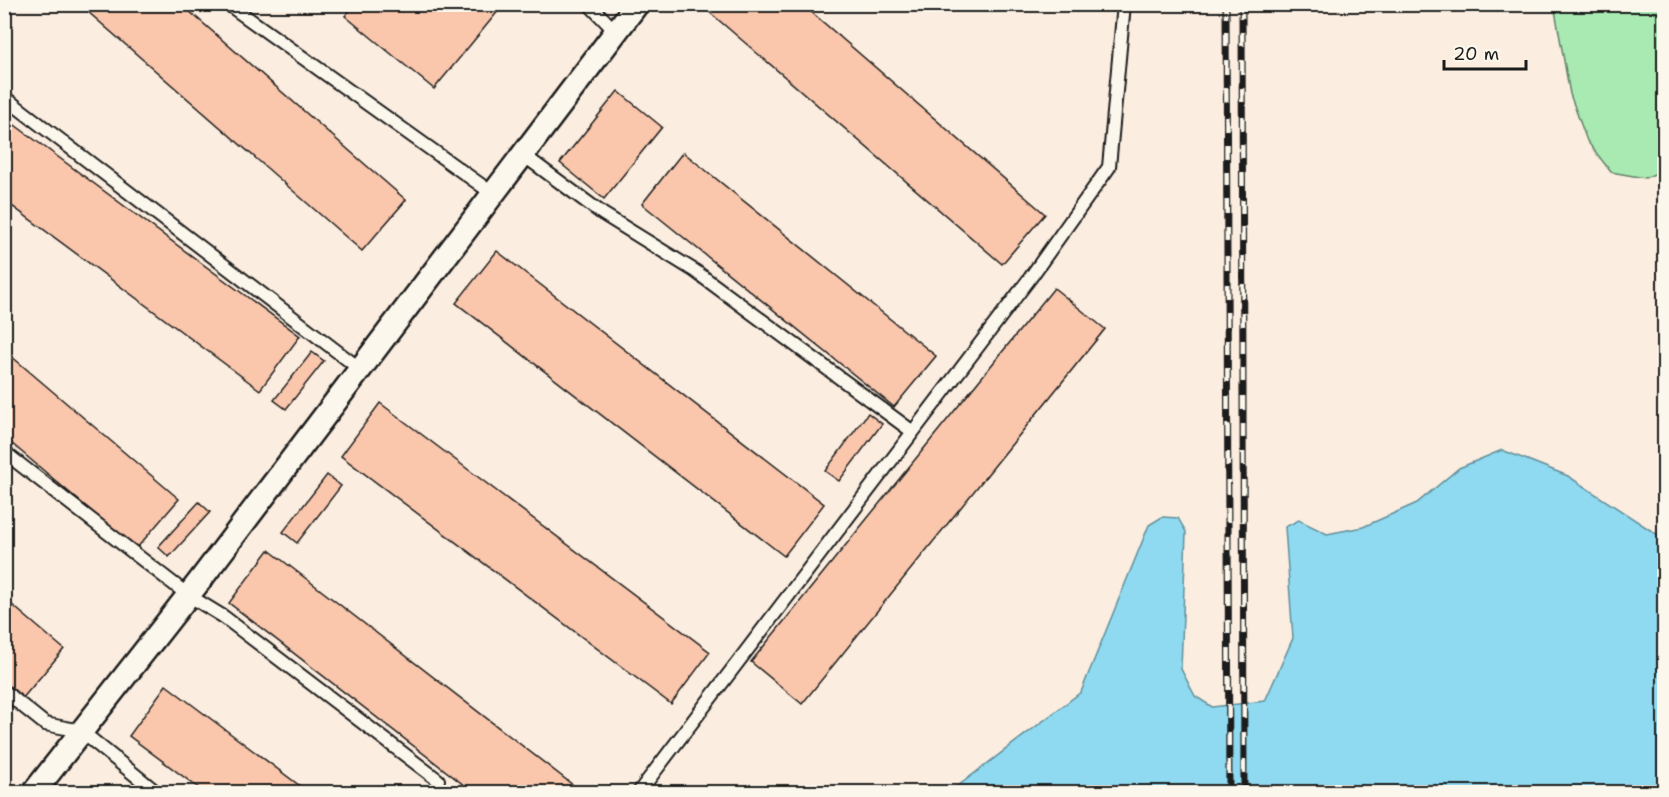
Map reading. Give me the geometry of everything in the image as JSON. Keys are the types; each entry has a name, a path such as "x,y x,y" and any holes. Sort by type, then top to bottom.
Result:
{"street":[{"path":"34,792 189,595 637,4"}],"lane":[{"path":"228,4 492,193"},
{"path":"589,4 616,32"},
{"path":"639,792 1030,278 1109,168 1124,4"},
{"path":"4,97 360,369"},
{"path":"522,154 603,214 695,271 913,432"},
{"path":"4,452 189,595 224,617 438,780"},
{"path":"4,691 45,724 81,731 156,792"}],"green space":[{"path":"1554,5 1664,5 1664,170 1645,178 1611,172 1587,141 1570,94"}],"water":[{"path":"1502,450 1568,476 1664,539 1664,792 950,792 1081,692 1149,525 1162,517 1178,518 1186,532 1181,669 1195,696 1212,707 1265,701 1293,638 1285,527 1299,520 1327,534 1363,527 1417,503 1459,468"}],"building":[{"path":"79,4 181,4 406,200 362,251"},
{"path":"355,4 504,4 434,89 345,16"},
{"path":"700,4 802,4 1045,214 1002,264"},
{"path":"618,91 662,127 604,199 560,163"},
{"path":"4,117 300,336 260,390 4,200"},
{"path":"683,152 936,356 894,407 642,204"},
{"path":"497,251 824,504 784,556 456,303"},
{"path":"1054,288 1105,329 802,704 751,662"},
{"path":"4,350 179,499 136,549 4,437"},
{"path":"312,352 324,361 286,409 274,400"},
{"path":"380,403 710,652 671,704 341,456"},
{"path":"868,413 882,424 839,481 825,471"},
{"path":"327,475 341,486 297,543 283,532"},
{"path":"199,502 210,512 169,557 158,547"},
{"path":"269,550 582,792 473,792 229,603"},
{"path":"4,598 64,649 22,699 4,685"},
{"path":"166,685 308,792 204,792 129,736"}],"railway":[{"path":"1226,4 1229,792"},
{"path":"1242,4 1244,792"}]}
